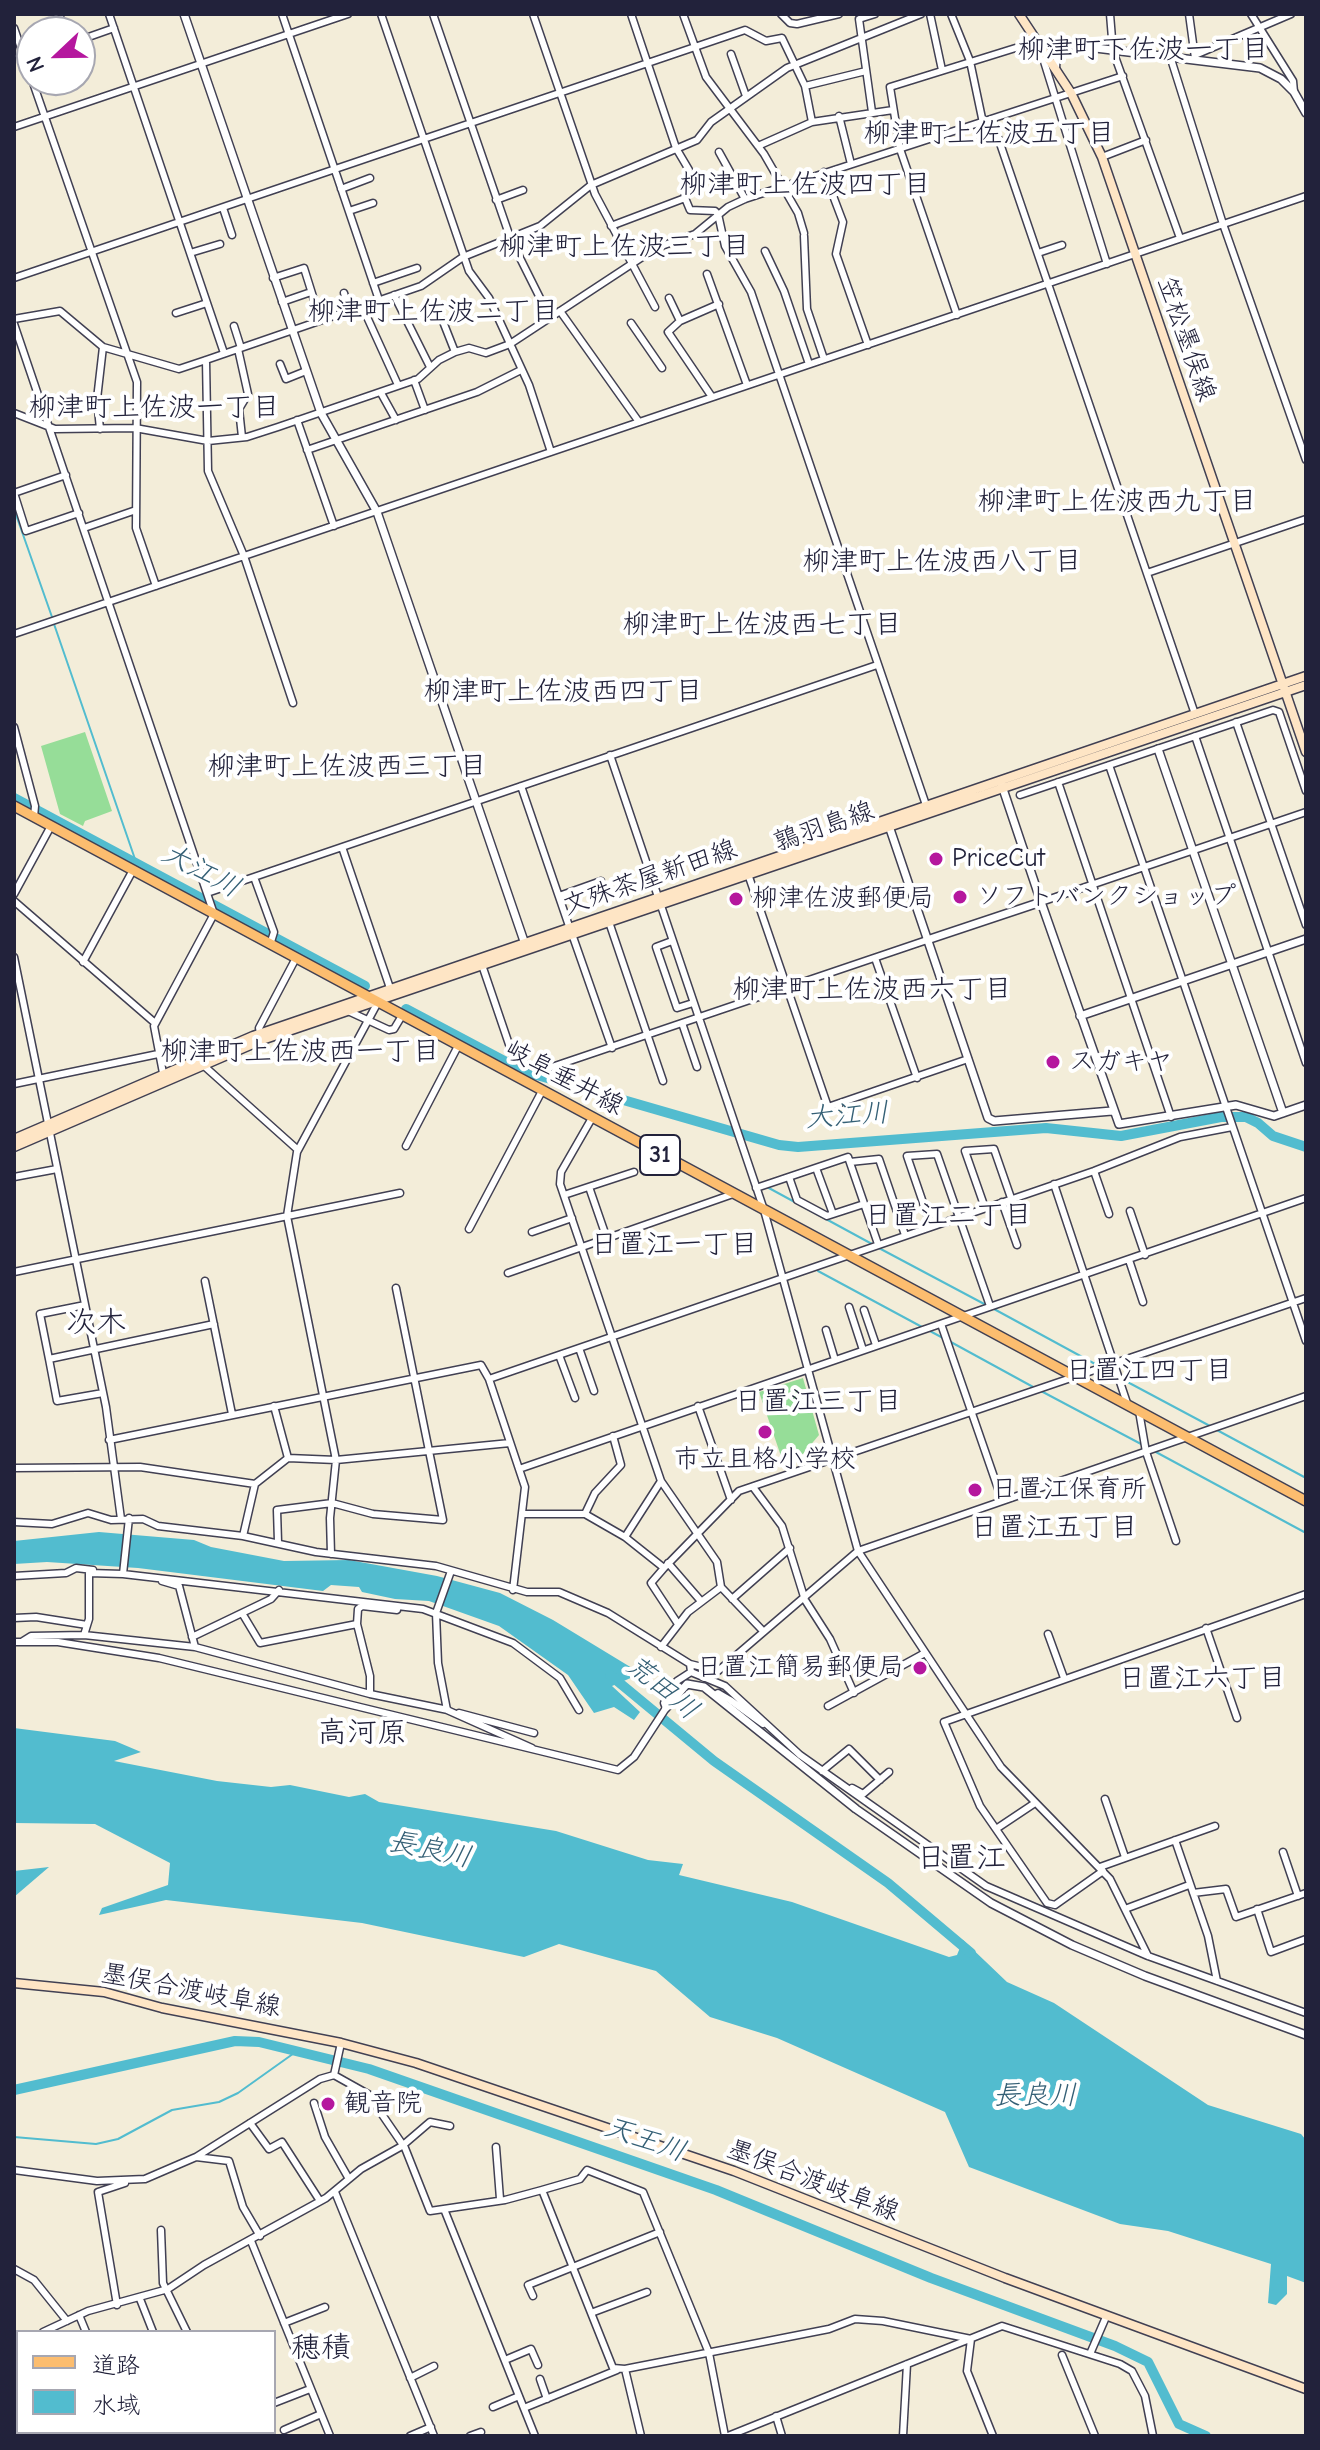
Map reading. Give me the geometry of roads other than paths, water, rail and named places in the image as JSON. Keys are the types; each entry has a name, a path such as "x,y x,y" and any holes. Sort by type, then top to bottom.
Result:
{"main road":[{"name":"笠松墨俣線","path":"1019,14 1071,93 1102,157 1306,752"},
{"name":"文殊茶屋新田線","path":"570,930 926,805 1001,784 1195,714 1284,688 1306,676"},
{"path":"1284,688 1306,685"},
{"name":"鶉羽島線","path":"373,1000 482,965 570,930 609,922 659,901 889,826 1001,784 1284,688"},
{"name":"岐阜垂井線","path":"14,806 35,813 51,826 458,1046 516,1068 542,1091 1304,1499"},
{"path":"14,1139 373,1000 390,988 525,946"},
{"path":"14,1147 163,1073 260,1033 373,1000"},
{"name":"墨俣合渡岐阜線","path":"14,1983 104,1992 162,2008 341,2043 498,2090 734,2171 1105,2320 1306,2389"}],"street":[{"path":"109,14 224,353"},
{"path":"184,14 321,413 377,512 525,946"},
{"path":"282,14 379,300"},
{"path":"14,127 348,14"},
{"path":"381,14 463,257 469,271 489,298 510,344 551,452"},
{"path":"433,14 511,240 550,318"},
{"path":"533,14 591,185 655,307"},
{"path":"631,14 676,148 689,170 685,178 685,198 690,210 715,211 718,214 725,246 751,292 926,805"},
{"path":"683,14 706,77 758,146 804,234 807,309 824,359"},
{"path":"781,14 790,23 797,24 839,14"},
{"path":"872,112 859,19 875,14"},
{"path":"163,1073 154,1027 213,911 14,321 60,311 103,347 179,369 292,331 421,286 463,257 540,226 591,185 697,140 711,122 794,64 921,14"},
{"path":"930,14 942,70"},
{"path":"951,14 970,61 983,123"},
{"path":"1110,14 1113,51 1180,238"},
{"path":"1189,14 1195,56"},
{"path":"1251,14 1293,81 1294,92"},
{"path":"1195,56 1291,14"},
{"path":"96,34 114,28"},
{"path":"14,278 748,30 766,41 782,38 805,86 812,122"},
{"path":"1038,41 1107,264"},
{"path":"957,315 900,149 892,85 1038,41 1113,51 1195,56 1260,68 1281,79 1294,92 1306,113"},
{"path":"1056,68 1057,53 1067,46"},
{"path":"731,54 746,96"},
{"path":"1170,56 1223,224 1306,460"},
{"path":"805,86 866,71"},
{"path":"14,413 69,431 135,428 208,441 242,437 321,413 414,380 455,352 469,348 495,351 510,344 656,248 701,231 718,214 745,199 1123,76"},
{"path":"38,96 137,382 136,528 156,586"},
{"path":"758,146 812,122 893,110"},
{"path":"839,116 851,164"},
{"path":"992,120 1195,714"},
{"path":"1102,157 1146,140"},
{"path":"719,152 745,199"},
{"path":"824,172 843,222 836,254 868,345"},
{"path":"341,189 370,178"},
{"path":"496,200 523,190"},
{"path":"14,634 1306,196"},
{"path":"611,226 685,198"},
{"path":"349,211 373,203"},
{"path":"223,208 232,235"},
{"path":"190,253 220,244"},
{"path":"1038,253 1062,245"},
{"path":"765,251 784,291 809,364"},
{"path":"273,278 304,268 315,303"},
{"path":"373,283 417,268"},
{"path":"707,274 747,385"},
{"path":"282,302 311,292"},
{"path":"344,293 349,311"},
{"path":"394,295 430,367"},
{"path":"669,298 680,321"},
{"path":"176,313 207,303"},
{"path":"712,397 668,332 680,321 719,304"},
{"path":"362,306 398,385"},
{"path":"560,311 639,422"},
{"path":"442,319 455,352"},
{"path":"631,323 662,368"},
{"path":"234,326 248,394 239,409 242,437"},
{"path":"100,429 97,399 103,347"},
{"path":"206,360 208,471 244,556 293,703"},
{"path":"280,364 286,379 306,371"},
{"path":"307,450 477,392 521,370"},
{"path":"414,380 425,410"},
{"path":"381,393 396,420"},
{"path":"297,420 334,526"},
{"path":"66,475 14,493 26,531 79,513"},
{"path":"84,528 136,510"},
{"path":"1147,573 1306,519"},
{"path":"208,896 254,877 477,800 877,665"},
{"path":"1020,795 1273,710 1279,712 1306,791"},
{"path":"1236,722 1306,925"},
{"path":"14,727 35,813"},
{"path":"1195,736 1306,1063"},
{"path":"1158,749 1283,1113"},
{"path":"610,755 764,1210 858,1551 1001,1767 1102,1869 1148,1956"},
{"path":"1109,765 1306,1341"},
{"path":"1058,782 1171,1117"},
{"path":"1001,784 1116,1121 1123,1125 1249,1107 1268,1116 1306,1105"},
{"path":"521,786 612,1048"},
{"path":"482,965 516,1068 543,1070 1306,812"},
{"path":"14,894 51,826"},
{"path":"889,826 988,1118 994,1121 1112,1111"},
{"path":"342,847 390,988"},
{"path":"83,962 133,870"},
{"path":"748,874 828,1107 968,1059"},
{"path":"254,877 274,932 271,943"},
{"path":"559,896 601,881"},
{"path":"14,901 154,1027"},
{"path":"609,922 663,1081"},
{"path":"1080,1016 1306,939"},
{"path":"672,941 656,947 677,1008 693,1003"},
{"path":"14,957 103,1393 111,1466 126,1520 124,1572"},
{"path":"260,1033 259,1028 296,958"},
{"path":"875,958 917,1078"},
{"path":"331,1554 336,1460 287,1216 297,1153 368,1021 373,1000"},
{"path":"346,1010 394,1029 403,1014"},
{"path":"682,1023 697,1067"},
{"path":"406,1146 458,1046"},
{"path":"14,1084 158,1054"},
{"path":"202,1065 297,1153"},
{"path":"470,1226 542,1091"},
{"path":"592,1118 561,1172 564,1195 661,1481 720,1567 721,1587 763,1631"},
{"path":"489,1379 1094,1171 1180,1137 1232,1125"},
{"path":"985,1208 965,1151 994,1149 1011,1198"},
{"path":"931,1226 907,1156 937,1154 990,1306"},
{"path":"756,1188 848,1157 878,1244"},
{"path":"850,1162 879,1159 905,1235"},
{"path":"816,1168 833,1214"},
{"path":"14,1177 57,1169"},
{"path":"1094,1171 1109,1214"},
{"path":"564,1195 634,1172"},
{"path":"789,1177 797,1200 827,1216 864,1204"},
{"path":"1054,1184 1128,1406"},
{"path":"589,1187 607,1239"},
{"path":"14,1272 400,1193"},
{"path":"508,1273 733,1194"},
{"path":"519,1469 1306,1198"},
{"path":"1002,1202 1017,1245"},
{"path":"1130,1211 1145,1255"},
{"path":"532,1232 572,1218"},
{"path":"1129,1260 1143,1302"},
{"path":"205,1281 232,1414"},
{"path":"278,1542 277,1510 332,1503 373,1514 443,1520 396,1288"},
{"path":"678,1624 651,1583 739,1491 1306,1298"},
{"path":"85,1305 40,1314 57,1401 103,1393"},
{"path":"849,1307 863,1350"},
{"path":"864,1310 876,1345"},
{"path":"49,1359 214,1324"},
{"path":"941,1324 1002,1500"},
{"path":"826,1330 835,1360"},
{"path":"579,1348 594,1391"},
{"path":"559,1355 575,1398"},
{"path":"109,1440 481,1365 489,1379 525,1487 513,1590"},
{"path":"690,1668 718,1671 804,1594 858,1551 1306,1396"},
{"path":"274,1406 280,1441 288,1458"},
{"path":"698,1406 731,1500"},
{"path":"1139,1411 1146,1452 1176,1541"},
{"path":"585,1514 595,1493 621,1465 613,1436"},
{"path":"243,1536 255,1484 288,1458 336,1460 510,1443"},
{"path":"14,1468 61,1470 111,1466 171,1470 255,1484"},
{"path":"625,1537 661,1481"},
{"path":"753,1487 782,1526 804,1594 830,1639 854,1693"},
{"path":"14,1522 52,1524 88,1513 175,1529 243,1536 331,1554 436,1566 513,1590 559,1592 608,1613 690,1668 725,1686 822,1771 986,1886 1148,1956 1306,2013"},
{"path":"524,1514 585,1514 666,1566 700,1600"},
{"path":"732,1599 790,1548"},
{"path":"14,1576 66,1573 76,1568 111,1572"},
{"path":"84,1635 89,1573 124,1572 409,1607 437,1612 513,1643 560,1678 579,1710"},
{"path":"447,1710 438,1663 437,1612 451,1572"},
{"path":"157,1577 179,1586 195,1647"},
{"path":"661,1647 700,1600 721,1587"},
{"path":"192,1637 271,1599 279,1590"},
{"path":"1215,1826 1125,1857 1102,1869 1055,1905 1047,1903 980,1806 944,1722 964,1712 1306,1594"},
{"path":"370,1694 370,1676 357,1624 358,1609 362,1606 397,1610 409,1607"},
{"path":"242,1613 260,1643 357,1624"},
{"path":"14,1618 36,1617 87,1625"},
{"path":"1206,1628 1237,1718"},
{"path":"1048,1634 1064,1678"},
{"path":"23,1641 31,1636 84,1635 195,1647 370,1694 534,1733"},
{"path":"14,1639 58,1642 159,1658 541,1754 618,1770 634,1757 666,1708 687,1684 695,1684 715,1695 822,1784 991,1903 1072,1945 1145,1976 1306,2035"},
{"path":"828,1706 925,1653"},
{"path":"666,1708 664,1703 677,1681 690,1668"},
{"path":"715,1695 718,1693 730,1700 773,1730"},
{"path":"447,1710 541,1754"},
{"path":"822,1771 849,1749 880,1780"},
{"path":"845,1787 863,1794 889,1772"},
{"path":"1105,1799 1125,1857"},
{"path":"996,1829 1035,1803"},
{"path":"1175,1840 1208,1936 1217,1981"},
{"path":"1125,1909 1191,1889 1226,1889 1236,1917 1302,1894 1283,1852"},
{"path":"1257,1909 1271,1952 1306,1939"},
{"path":"117,2305 98,2192 145,2179 196,2157 334,2072 341,2043"},
{"path":"334,2072 368,2094 402,2146 430,2211 542,2190 580,2179 587,2170 643,2192 709,2353 726,2436 1002,2326 1092,2351 1132,2371 1145,2396 1153,2436"},
{"path":"314,2103 325,2137 349,2179"},
{"path":"47,2330 79,2315 168,2289 204,2265 335,2192 349,2179 402,2146 430,2122 450,2126"},
{"path":"250,2123 269,2149 282,2142 320,2201"},
{"path":"496,2147 500,2199"},
{"path":"196,2157 229,2161 243,2207 260,2236"},
{"path":"14,2170 125,2183"},
{"path":"542,2190 613,2368 621,2370"},
{"path":"335,2192 434,2436"},
{"path":"444,2209 535,2436"},
{"path":"161,2230 161,2267 186,2330"},
{"path":"533,2296 528,2285 660,2232"},
{"path":"251,2241 330,2436"},
{"path":"14,2269 34,2280 67,2321"},
{"path":"591,2313 647,2292"},
{"path":"140,2299 152,2330"},
{"path":"284,2323 325,2307"},
{"path":"79,2315 85,2330"},
{"path":"524,2408 621,2370 829,2329 855,2319 883,2321 971,2339"},
{"path":"1092,2351 1105,2320"},
{"path":"971,2339 967,2371 993,2436"},
{"path":"505,2360 531,2349 538,2365"},
{"path":"1062,2355 1095,2436"},
{"path":"903,2436 907,2364"},
{"path":"410,2378 434,2366"},
{"path":"621,2370 641,2436"},
{"path":"540,2379 547,2399"},
{"path":"276,2402 310,2389"},
{"path":"493,2407 519,2396"},
{"path":"284,2430 321,2414"},
{"path":"776,2416 782,2436"},
{"path":"410,2436 431,2427"},
{"path":"470,2436 481,2432"}],"water":[{"path":"99,1532 194,1540 211,1547 284,1561 349,1560 437,1576 500,1593 553,1620 660,1685 655,1691 633,1677 612,1686 640,1712 634,1720 614,1707 594,1713 568,1675 499,1626 429,1601 395,1599 362,1592 359,1587 331,1585 323,1591 138,1568 47,1562 14,1564 14,1541"},
{"name":"長良川","path":"14,1728 115,1741 141,1752 114,1761 217,1781 271,1787 290,1785 349,1797 365,1794 379,1802 556,1831 648,1860 683,1864 679,1875 792,1902 949,1957 957,1955 963,1940 1007,1982 1054,2003 1208,2105 1301,2134 1306,2140 1306,2283 1287,2276 1287,2294 1276,2305 1268,2303 1271,2264 1168,2231 1120,2224 969,2167 945,2112 777,2038 710,2017 656,1971 559,1944 524,1957 362,1923 166,1900 99,1915 102,1908 168,1885 170,1863 95,1824 14,1823"},
{"path":"49,1867 14,1897 14,1871"}],"waterway":[{"path":"14,509 52,617"},
{"path":"54,624 136,862"},
{"name":"大江川","path":"14,798 365,986"},
{"name":"大江川","path":"406,1009 523,1071 779,1145 798,1147 1046,1128 1121,1136 1221,1117 1246,1117 1273,1136 1306,1147"},
{"path":"767,1187 872,1244"},
{"path":"877,1247 988,1306"},
{"path":"818,1271 922,1327"},
{"path":"994,1309 1097,1365"},
{"path":"928,1330 943,1338"},
{"path":"949,1341 1035,1388"},
{"path":"1120,1378 1210,1426"},
{"path":"1041,1391 1141,1444"},
{"path":"1215,1429 1306,1478"},
{"path":"1154,1451 1306,1533"},
{"name":"荒田川","path":"610,1675 714,1761 888,1883 971,1953"},
{"name":"天王川","path":"14,2090 235,2041 259,2042 369,2069 716,2190 931,2278 1115,2346 1148,2362 1179,2424 1206,2436"},
{"path":"14,2137 96,2144 118,2139 172,2110 219,2102 238,2093 297,2051"}],"place":[{"name":"PriceCut","path":"936,859"},
{"name":"ソフトバンクショップ","path":"960,897"},
{"name":"柳津佐波郵便局","path":"736,899"},
{"name":"スガキヤ","path":"1053,1062"},
{"name":"市立且格小学校","path":"765,1432"},
{"name":"日置江保育所","path":"975,1490"},
{"name":"日置江簡易郵便局","path":"920,1668"},
{"name":"観音院","path":"328,2104"}],"district":[{"name":"柳津町下佐波一丁目","path":"1143,50"},
{"name":"柳津町上佐波五丁目","path":"989,134"},
{"name":"柳津町上佐波四丁目","path":"805,185"},
{"name":"柳津町上佐波三丁目","path":"624,247"},
{"name":"柳津町上佐波二丁目","path":"433,312"},
{"name":"柳津町上佐波一丁目","path":"154,408"},
{"name":"柳津町上佐波西九丁目","path":"1117,502"},
{"name":"柳津町上佐波西八丁目","path":"942,562"},
{"name":"柳津町上佐波西七丁目","path":"762,625"},
{"name":"柳津町上佐波西四丁目","path":"563,692"},
{"name":"柳津町上佐波西三丁目","path":"347,767"},
{"name":"柳津町上佐波西六丁目","path":"872,990"},
{"name":"柳津町上佐波西一丁目","path":"300,1052"},
{"name":"日置江二丁目","path":"948,1216"},
{"name":"日置江一丁目","path":"674,1245"},
{"name":"次木","path":"96,1324"},
{"name":"日置江四丁目","path":"1149,1371"},
{"name":"日置江三丁目","path":"818,1402"},
{"name":"日置江五丁目","path":"1054,1528"},
{"name":"日置江六丁目","path":"1202,1679"},
{"name":"高河原","path":"362,1734"},
{"name":"日置江","path":"961,1859"},
{"name":"穂積","path":"321,2349"}]}
